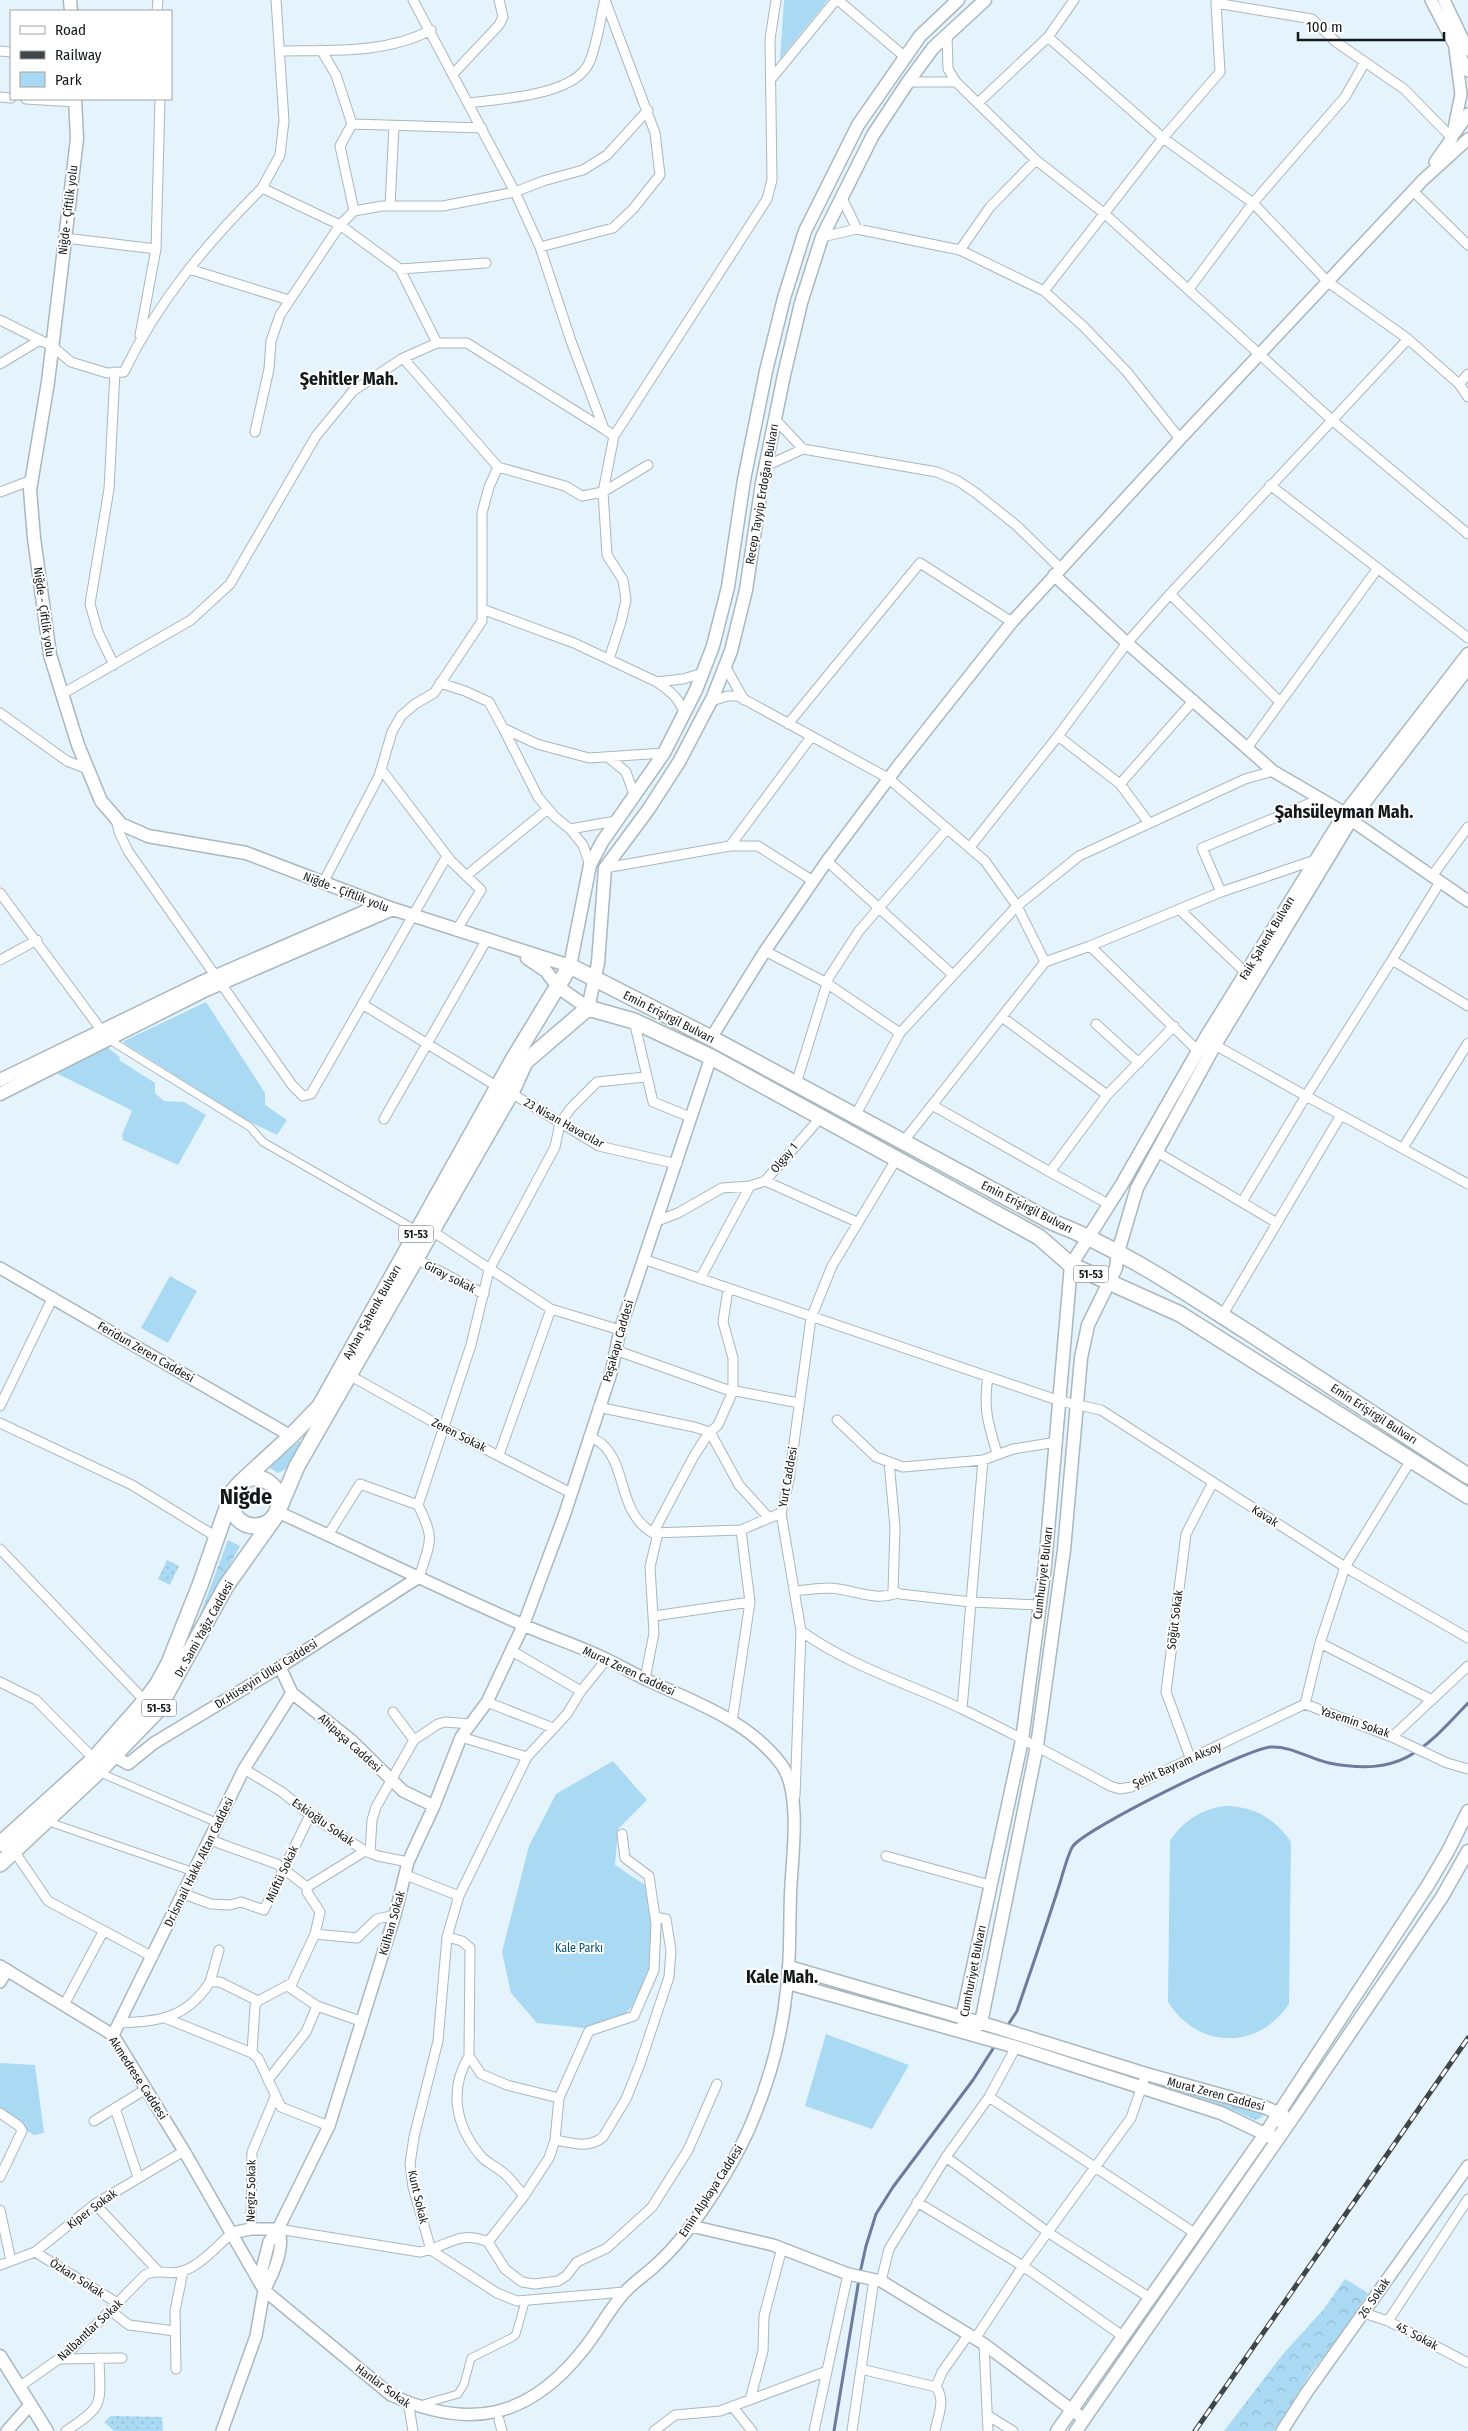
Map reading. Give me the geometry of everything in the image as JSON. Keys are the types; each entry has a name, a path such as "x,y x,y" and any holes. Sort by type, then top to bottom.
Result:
{"main road":[{"name":"Recep Tayyip Erdoğan Bulvarı","path":"570,966 590,865 616,822 664,753 703,672 713,646 728,587 744,480 764,380 784,298 806,231 825,188 858,125 904,56 920,36 958,0"},
{"name":"Recep Tayyip Erdoğan Bulvarı","path":"605,868 648,810 680,762 711,702 725,666 746,590 766,466 801,302 822,238 873,135 908,82 933,48 985,0"},
{"name":"Niğde - Çiftlik yolu","path":"75,100 77,139 52,346 30,490 34,538 50,655 88,769 101,801 121,824 148,836 246,853 394,910 517,951"},
{"name":"Faik Şahenk Bulvarı","path":"1071,1265 1110,1205 1198,1051 1315,860 1468,654"},
{"name":"Faik Şahenk Bulvarı","path":"1108,1283 1116,1268 1118,1252 1137,1188 1215,1045 1348,817 1468,668"},
{"path":"517,951 546,971 558,987 588,1008 598,964 605,868"},
{"path":"0,1080 105,1035 380,904"},
{"path":"217,980 394,910"},
{"path":"517,951 570,966"},
{"name":"Emin Erişirgil Bulvarı","path":"570,966 711,1038 1052,1222 1090,1237 1118,1252 1222,1316 1468,1476"},
{"name":"Ayhan Şahenk Bulvarı","path":"236,1487 320,1406 425,1231 504,1090 570,966"},
{"name":"Emin Erişirgil Bulvarı","path":"588,1008 634,1021 711,1056 1039,1237 1071,1265 1180,1314 1468,1496"},
{"name":"Ayhan Şahenk Bulvarı","path":"504,1090 525,1062 588,1008"},
{"path":"0,1094 105,1035"},
{"name":"Ayhan Şahenk Bulvarı","path":"277,1512 297,1466 416,1259 425,1231"},
{"name":"Cumhuriyet Bulvarı","path":"1071,1265 1040,1605 1022,1740 962,2018 965,2032 981,2022 1037,1746 1064,1550 1081,1358 1088,1325 1108,1283"},
{"path":"249,1478 265,1479 277,1490 277,1512 259,1526 242,1522 232,1508 236,1487 249,1478"},
{"name":"Dr. Sami Yağız Caddesi","path":"7,1848 46,1821 96,1765 145,1701 169,1663 236,1487"},
{"name":"Dr. Sami Yağız Caddesi","path":"0,1864 7,1848 96,1765 114,1756 157,1711 226,1586 277,1512"},
{"path":"1057,2431 1196,2234 1279,2112 1428,1885 1468,1811"},
{"path":"1076,2431 1442,1897 1468,1851"},
{"name":"Murat Zeren Caddesi","path":"788,1967 981,2022 1146,2074 1279,2112 1284,2119 1284,2130"},
{"name":"Murat Zeren Caddesi","path":"788,1983 1012,2046 1221,2113 1264,2134"},
{"path":"1264,2134 1275,2138 1284,2130"},
{"path":"0,2356 47,2431"}],"street":[{"path":"0,320 52,346 71,362 107,373 124,372 139,340 188,269 210,242 262,188 280,154 284,121 276,0"},
{"path":"413,0 515,192 540,247 571,341 604,429"},
{"path":"453,74 499,24 503,17 499,0"},
{"path":"468,103 541,94 580,74 588,64 605,0"},
{"path":"540,247 613,228 660,175 655,133 648,110 605,0"},
{"path":"609,659 626,600 623,580 607,555 603,492 614,436 767,199 773,171 770,39 776,0"},
{"path":"772,78 837,0 904,56"},
{"path":"978,103 1048,38 1074,0"},
{"path":"1431,0 1464,48 1460,144"},
{"path":"1444,0 1464,48 1468,72"},
{"path":"1044,290 1163,138 1220,72 1216,1 1312,19 1336,42 1404,89 1460,144"},
{"path":"280,51 363,48 412,40 430,30"},
{"path":"947,35 948,69 956,82 1036,160 1105,214 1190,289 1333,421 1468,534"},
{"path":"1048,38 1163,138 1253,203 1328,282 1408,340 1459,384 1468,398"},
{"path":"321,50 336,75 352,124 340,146 354,211"},
{"path":"1190,289 1253,203 1345,97 1365,62"},
{"path":"908,82 956,82"},
{"path":"139,340 156,249 160,100"},
{"path":"255,432 265,388 271,341 275,327 288,300 340,226 354,211 390,206 443,206 515,192 543,181 583,170 607,155 648,110"},
{"path":"1460,144 1468,114"},
{"path":"352,124 482,128"},
{"path":"390,206 394,126"},
{"path":"711,1038 765,950 813,880 888,778 1012,622 1057,571 1423,180 1460,144 1468,139"},
{"path":"960,250 990,206 1036,160"},
{"path":"262,188 340,226 400,269 438,343"},
{"path":"1413,191 1468,245"},
{"path":"842,196 857,229"},
{"path":"822,238 857,229 960,250 1044,290 1127,372 1180,439"},
{"path":"65,238 156,249"},
{"path":"400,269 486,263"},
{"path":"188,269 288,300"},
{"path":"0,364 40,340"},
{"path":"970,847 1058,736 1127,643 1270,485 1333,421 1408,340"},
{"path":"62,694 191,620 230,584 316,436 353,391 403,358 438,343 467,342 614,436"},
{"path":"403,358 498,467 565,486 582,496 603,492 648,465"},
{"path":"114,665 95,624 90,604 109,489 115,372"},
{"path":"1459,384 1468,374"},
{"path":"775,419 803,449"},
{"path":"766,466 803,449 937,472 976,493 1017,526 1057,571 1127,643 1273,771 1348,817 1468,901"},
{"path":"323,883 381,769 392,732 401,716 414,704 434,693 482,621 482,513 489,487 498,467"},
{"path":"0,492 32,480"},
{"path":"1270,485 1468,638"},
{"path":"788,724 920,563 1012,622"},
{"path":"1247,748 1378,568"},
{"path":"1170,594 1280,702"},
{"path":"482,609 574,643 657,682 674,694 680,702 684,713"},
{"path":"725,666 744,700"},
{"path":"657,682 683,679 703,672"},
{"path":"440,683 465,691 489,702 538,797 570,829 582,845 590,865"},
{"path":"711,702 728,696 738,696 888,778 985,861 1017,906 1045,962"},
{"path":"1120,784 1194,700"},
{"path":"0,713 67,761 88,769"},
{"path":"503,728 537,744 589,758 664,753"},
{"path":"1058,736 1120,784 1150,823"},
{"path":"730,846 811,737"},
{"path":"609,758 626,772 635,797"},
{"path":"381,769 447,856 481,890 456,931"},
{"path":"855,1116 900,1033 1017,906 1079,856 1245,779 1273,771"},
{"path":"1221,892 1202,848 1320,799"},
{"path":"466,876 548,809"},
{"path":"116,818 119,832 128,851 292,1085 303,1096 311,1094 447,856"},
{"path":"570,829 616,822"},
{"path":"1242,1202 1392,960 1436,879 1468,827"},
{"path":"796,1084 826,982 859,931 948,829"},
{"path":"605,868 730,846 758,846 813,880"},
{"path":"903,1142 1045,962 1090,946 1221,892 1315,860"},
{"path":"827,861 953,975"},
{"path":"0,893 37,940 105,1035 250,1127 263,1142 425,1231 551,1309 620,1330"},
{"path":"1179,909 1246,973"},
{"path":"0,960 37,940"},
{"path":"384,1119 486,941"},
{"path":"1090,946 1198,1051"},
{"path":"765,950 826,982 900,1033"},
{"path":"1392,960 1468,1006"},
{"name":"23 Nisan Havacılar","path":"362,1004 599,1146 676,1164"},
{"path":"1002,1017 1107,1095"},
{"path":"634,1021 652,1102 690,1117"},
{"path":"1096,1024 1139,1063"},
{"path":"1050,1172 1107,1095 1174,1026"},
{"path":"1403,1148 1468,1043"},
{"path":"1215,1045 1468,1184"},
{"name":"Paşakapı Caddesi","path":"523,1626 571,1493 598,1407 611,1373 620,1330 711,1056"},
{"path":"419,1577 431,1539 418,1505 471,1345 490,1270 555,1147 560,1123 570,1108 597,1082 645,1077"},
{"path":"932,1106 1110,1205"},
{"path":"1222,1316 1342,1115"},
{"name":"Olgay 1","path":"657,1221 678,1214 722,1188 750,1186 765,1181 822,1116"},
{"path":"1157,1152 1277,1223"},
{"name":"Yurt Caddesi","path":"794,1831 802,1631 782,1513 789,1480 811,1318 832,1266 857,1222 898,1158"},
{"path":"765,1181 857,1222"},
{"path":"700,1279 750,1186"},
{"name":"Giray sokak","path":"416,1259 484,1294"},
{"name":"Kavak","path":"643,1259 811,1318 1060,1401 1101,1410 1345,1567 1468,1638"},
{"name":"Feridun Zeren Caddesi","path":"0,1268 291,1436"},
{"path":"645,1679 652,1650 654,1616 650,1567 655,1533 694,1456 710,1432 718,1425 733,1391 733,1358 723,1322 728,1289"},
{"path":"0,1406 53,1297"},
{"path":"499,1455 551,1309"},
{"path":"616,1350 692,1379 733,1391 799,1403"},
{"name":"Zeren Sokak","path":"349,1375 444,1428 571,1493"},
{"path":"988,1377 985,1396 986,1416 997,1453"},
{"path":"598,1407 710,1432 739,1485 769,1518"},
{"path":"837,1420 876,1457 903,1467 983,1460 997,1453 1036,1444 1056,1442"},
{"path":"0,1423 132,1486 218,1538"},
{"path":"589,1436 602,1444 611,1455 633,1515 642,1527 655,1533 741,1530 782,1513"},
{"path":"962,1709 983,1460"},
{"path":"1305,1704 1320,1643 1345,1567 1411,1460"},
{"path":"889,1462 895,1527 893,1591 897,1593"},
{"name":"Söğüt Sokak","path":"1191,1760 1166,1692 1186,1534 1213,1482"},
{"path":"328,1535 360,1484 418,1505"},
{"name":"Murat Zeren Caddesi","path":"277,1512 523,1626 606,1658 645,1679 706,1706 732,1722 774,1756 786,1773 792,1800 794,1831 788,1983"},
{"path":"732,1722 750,1602 741,1530"},
{"path":"0,1549 145,1701"},
{"name":"Dr.Hüseyin Ülkü Caddesi","path":"114,1756 128,1764 154,1743 280,1667 419,1577"},
{"path":"795,1591 831,1588 877,1596 888,1596 897,1593 971,1602 1040,1605"},
{"path":"654,1616 750,1602"},
{"name":"Külhan Sokak","path":"222,2431 256,2336 264,2290 274,2270 280,2242 278,2229 329,2126 363,2022 395,1915 408,1862 434,1806 461,1737 488,1702 523,1626"},
{"path":"802,1631 816,1641 879,1675 962,1709 1022,1740"},
{"path":"1320,1643 1432,1700"},
{"path":"512,1651 581,1691"},
{"name":"Kunt Sokak","path":"431,2250 413,2187 410,2164 414,2137 438,2041 447,1937 459,1896 528,1756 566,1714 606,1658"},
{"name":"Yasemin Sokak","path":"1305,1704 1392,1737 1468,1666"},
{"name":"Ahipaşa Caddesi","path":"280,1667 292,1692 351,1740 391,1781 403,1790 434,1806"},
{"path":"0,1682 36,1700 96,1765 218,1823"},
{"name":"Dr.İsmail Hakkı Altan Caddesi","path":"113,2035 244,1769 292,1692"},
{"path":"488,1702 553,1728"},
{"name":"Şehit Bayram Aksoy","path":"1022,1740 1037,1746 1110,1786 1120,1789 1131,1787 1191,1760 1305,1704"},
{"path":"394,1712 414,1740"},
{"path":"308,1887 367,1852 376,1807 414,1740 438,1724 445,1722 470,1724"},
{"path":"461,1737 528,1756"},
{"path":"1392,1737 1433,1757 1468,1769"},
{"name":"Eskioğlu Sokak","path":"244,1769 282,1792 310,1815 367,1852 408,1862"},
{"name":"Müftü Sokak","path":"184,1894 221,1906 241,1902 264,1910 310,1815"},
{"path":"46,1821 194,1872"},
{"path":"488,2242 524,2196 549,2158 555,2140 559,2098 589,2031 634,2016 654,1970 655,1917 649,1876 626,1858 622,1834"},
{"path":"210,1840 263,1858 283,1868 308,1887"},
{"path":"7,1848 48,1901 153,1957"},
{"path":"886,1856 990,1885"},
{"path":"406,1874 459,1896"},
{"path":"252,2053 256,2030 254,2012 258,2001 289,1987 296,1976 314,1934 320,1912 307,1892 308,1887"},
{"path":"314,1934 357,1938 377,1919 395,1915"},
{"path":"555,2140 579,2144 598,2142 626,2099 640,2064 669,1977 671,1952 666,1919 655,1917"},
{"path":"64,2005 104,1932"},
{"path":"447,1937 462,1941 470,1948 469,2056 460,2071 457,2084 458,2110 464,2129 480,2156 502,2172 524,2196"},
{"path":"119,2022 165,2018 179,2014 191,2006 210,1982 219,1950"},
{"path":"0,1982 3,1968"},
{"name":"Akmedrese Caddesi","path":"3,1968 113,2035 232,2233"},
{"path":"210,1982 220,1982 258,2001"},
{"name":"Emin Alpkaya Caddesi","path":"625,2292 660,2262 691,2226 732,2163 757,2111 776,2050 788,1983"},
{"path":"289,1987 317,2006 363,2022"},
{"path":"268,2080 306,2032 317,2006"},
{"path":"165,2018 252,2053 258,2058 274,2097 281,2107 329,2126"},
{"path":"852,2431 875,2280 888,2248 946,2157 989,2097 1012,2046"},
{"path":"469,2056 480,2074 507,2085 559,2098"},
{"path":"936,2388 942,2372 976,2339 1023,2266 1049,2233 1131,2118 1146,2074"},
{"path":"95,2204 158,2271 183,2271 194,2265 232,2233 251,2229 278,2229 420,2252 431,2250 461,2237 470,2236 488,2242 505,2269 522,2282 535,2284 558,2281 566,2276 577,2262 607,2248 652,2207 688,2150 717,2084"},
{"path":"94,2121 146,2089"},
{"name":"Nergiz Sokak","path":"251,2229 252,2152 274,2097"},
{"path":"989,2097 1196,2234"},
{"path":"115,2108 138,2176"},
{"path":"0,2113 20,2126 22,2130 0,2177"},
{"name":"Kiper Sokak","path":"0,2265 35,2252 95,2204 138,2176 184,2151"},
{"path":"946,2157 1049,2233 1150,2298"},
{"name":"26. Sokak","path":"1282,2431 1468,2166"},
{"path":"1388,2321 1468,2198"},
{"path":"917,2202 1023,2266 1124,2337"},
{"path":"0,2210 11,2261"},
{"path":"691,2226 782,2248 851,2275 875,2280 976,2339 1084,2418"},
{"name":"Hanlar Sokak","path":"232,2233 264,2290 356,2367 409,2407 456,2422 501,2425 536,2399 564,2373 625,2292"},
{"path":"750,2400 763,2351 764,2316 782,2248"},
{"path":"431,2250 497,2293 517,2302 625,2292"},
{"name":"Özkan Sokak","path":"35,2252 119,2304"},
{"name":"Nalbantlar Sokak","path":"19,2387 60,2359 119,2304 145,2275 158,2271"},
{"path":"176,2369 176,2302 183,2271"},
{"path":"814,2431 851,2275"},
{"path":"413,2431 409,2407 458,2394 464,2384 471,2358 508,2341 516,2334 525,2302"},
{"path":"111,2311 129,2325 175,2332"},
{"name":"45. Sokak","path":"1364,2313 1388,2321 1468,2363"},
{"path":"976,2339 988,2431"},
{"path":"66,2431 92,2414 98,2404 99,2358"},
{"path":"60,2359 122,2358"},
{"path":"861,2369 936,2388 941,2394 942,2401 935,2431"},
{"path":"654,2431 675,2415 720,2411 827,2372"},
{"path":"7,2431 30,2405"},
{"path":"732,2406 752,2431"},
{"path":"987,2415 1012,2431"}],"green space":[{"path":"784,0 828,0 780,59"},
{"path":"206,1002 265,1093 265,1105 287,1120 277,1135 246,1120 124,1043 124,1041"},
{"path":"107,1047 120,1057 119,1060 155,1083 155,1093 164,1101 184,1102 206,1115 178,1165 123,1140 122,1135 132,1111 58,1074 57,1070"},
{"path":"170,1276 197,1291 168,1343 141,1328"},
{"path":"300,1441 301,1443 288,1468 278,1473 270,1468 273,1463"},
{"path":"228,1540 240,1546 202,1616 200,1615"},
{"path":"167,1560 179,1566 170,1585 158,1579"},
{"name":"Kale Parkı","path":"613,1761 647,1800 618,1829 615,1865 645,1885 655,1948 646,1989 624,2016 584,2028 537,2023 511,1993 502,1952 529,1846 556,1794"},
{"path":"1225,1806 1245,1808 1263,1815 1278,1827 1291,1842 1289,2004 1276,2019 1261,2030 1245,2036 1228,2038 1211,2036 1195,2029 1180,2018 1168,2002 1170,1841 1193,1817 1208,1810"},
{"path":"826,2034 909,2065 872,2129 805,2106"},
{"path":"0,2063 35,2065 44,2133 34,2135 24,2129 25,2125 0,2110"},
{"path":"1159,2083 1264,2112 1262,2117 1256,2120 1223,2106 1158,2085"},
{"path":"1345,2279 1368,2293 1343,2331 1310,2374 1274,2431 1224,2431 1283,2354 1323,2310"},
{"path":"111,2416 162,2417 163,2431 114,2431 104,2422"}],"waterway":[{"path":"1006,2028 1017,2011 1069,1855 1073,1846 1084,1837 1168,1790 1232,1760 1271,1747 1286,1749 1329,1763 1354,1766 1375,1766 1393,1763 1423,1747 1468,1703"},
{"path":"834,2431 860,2273 876,2214 893,2187 973,2080 996,2044"}],"railway":[{"path":"1195,2431 1468,2038"}],"district":[{"name":"Şehitler Mah.","path":"349,379"},
{"name":"Şahsüleyman Mah.","path":"1344,812"},
{"name":"Niğde","path":"246,1496"},
{"name":"Kale Mah.","path":"782,1977"}]}
